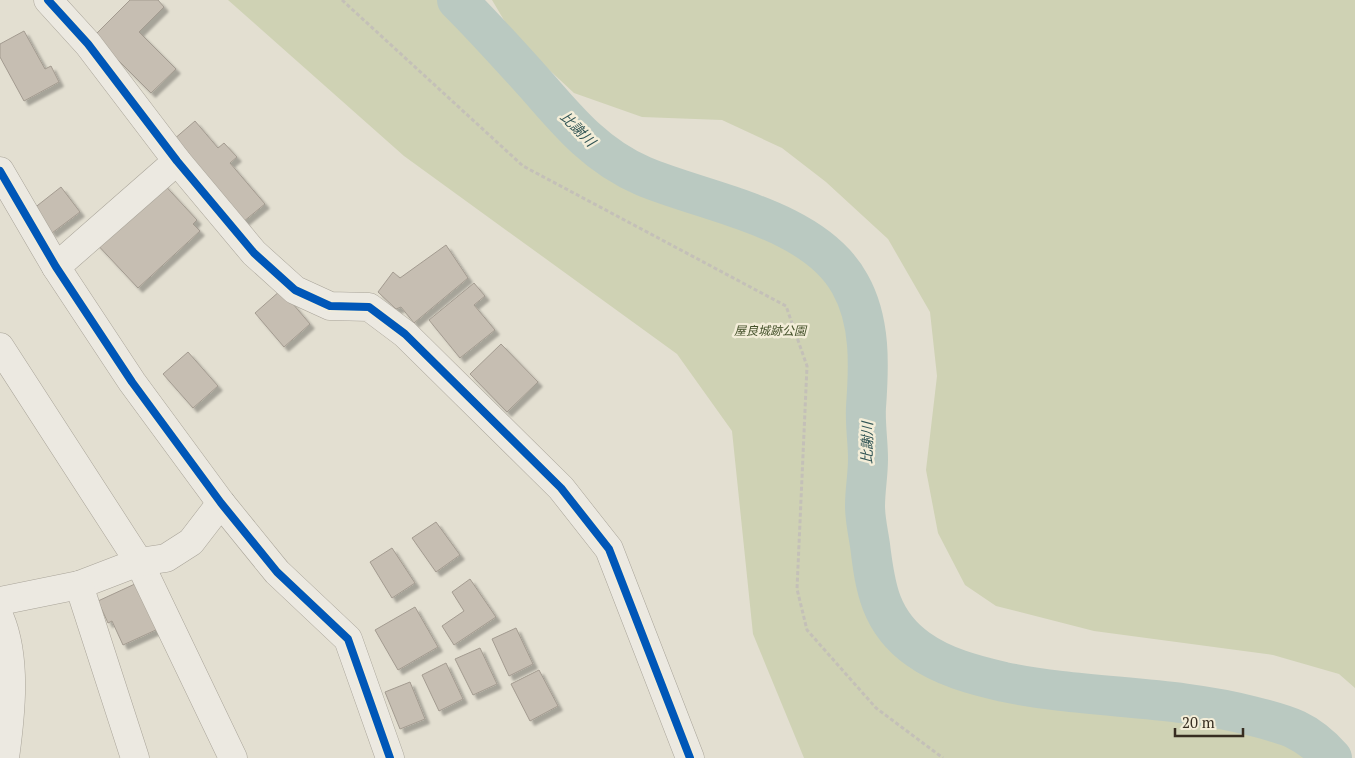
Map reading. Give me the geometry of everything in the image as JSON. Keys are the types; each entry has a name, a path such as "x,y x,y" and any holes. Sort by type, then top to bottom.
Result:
{"street":[{"path":"48,0 88,44 177,161 254,253 295,290 330,306 369,307 411,340 561,488 609,549 690,758"},
{"path":"56,267 177,161"},
{"path":"0,171 56,267 132,382 221,504 277,572 348,639 390,758"},
{"path":"0,347 138,562 233,758"},
{"path":"0,601 79,585 138,562 166,558 191,542 221,504"},
{"path":"79,585 135,758"},
{"path":"0,618 7,634 12,710 5,758"}],"path":[{"path":"342,0 522,166 786,306 807,366 797,589 807,630 876,708 943,758"}],"green space":[{"name":"屋良城跡公園","path":"228,0 454,0 485,30 577,131 639,174 793,233 849,281 864,327 867,528 880,600 919,650 1016,684 1174,702 1290,727 1332,758 804,758 753,634 732,431 677,354 404,156"},
{"path":"492,0 1355,0 1355,688 1339,674 1273,655 1094,631 996,606 965,585 938,533 926,470 937,376 930,312 888,239 826,182 782,148 722,120 642,117 574,93 514,37"}],"building":[{"path":"130,0 158,0 164,7 139,32 176,69 151,93 94,36"},
{"path":"24,31 45,69 51,66 59,82 24,101 0,57 0,44"},
{"path":"195,121 218,148 224,143 237,157 230,163 265,204 243,222 173,140"},
{"path":"159,179 197,220 193,224 200,231 138,288 93,240"},
{"path":"61,187 80,212 52,233 33,209"},
{"path":"446,245 468,278 414,323 401,307 396,309 378,292 393,272 400,278"},
{"path":"474,283 485,296 474,305 495,330 460,358 429,320"},
{"path":"281,290 310,324 284,347 255,313"},
{"path":"501,344 538,382 507,412 470,374"},
{"path":"188,352 218,386 193,408 163,374"},
{"path":"436,522 460,555 436,572 412,538"},
{"path":"392,548 415,583 392,598 370,562"},
{"path":"470,579 496,617 454,645 442,626 464,611 452,592"},
{"path":"137,583 158,629 123,645 112,621 108,623 98,601"},
{"path":"415,607 438,647 398,670 375,630"},
{"path":"516,628 533,664 509,676 492,639"},
{"path":"480,648 497,684 473,695 455,659"},
{"path":"446,663 463,699 439,711 422,675"},
{"path":"539,670 558,706 530,721 511,684"},
{"path":"410,682 425,719 400,729 385,692"}],"waterway":[{"name":"比謝川","path":"457,0 573,126 598,149 643,176 757,215 786,228 811,243 833,262 850,284 862,313 867,344 866,413 868,459 865,506 874,575 887,615 905,639 918,649 948,666 1004,682 1066,692 1191,704 1276,722 1305,735 1332,758"}],"cycle path":[{"path":"48,0 88,44 177,161 254,253 295,290 330,306 369,307 405,334 561,488 609,549 690,758"},
{"path":"0,171 56,267 132,382 221,503 277,572 348,639 390,758"}]}
